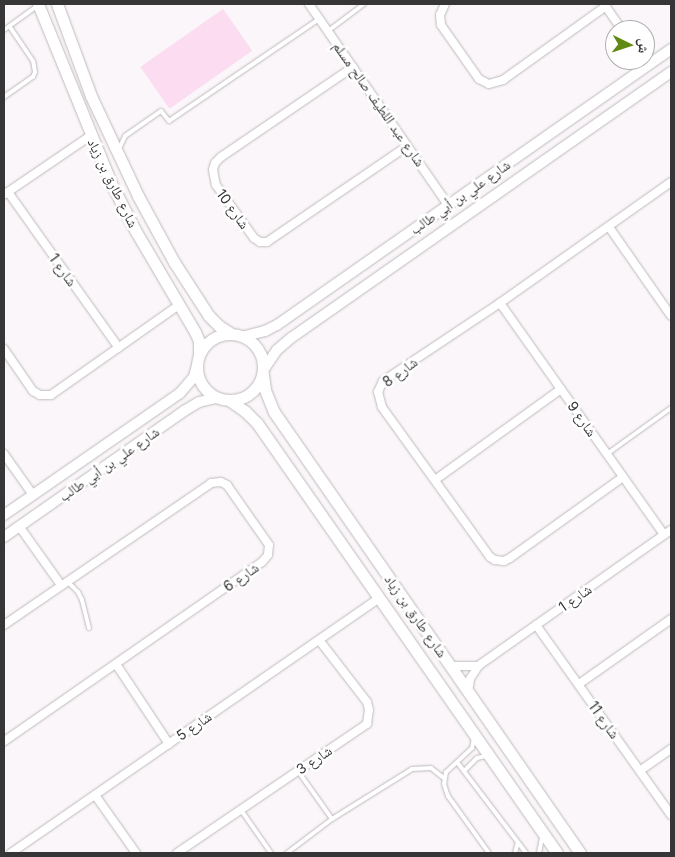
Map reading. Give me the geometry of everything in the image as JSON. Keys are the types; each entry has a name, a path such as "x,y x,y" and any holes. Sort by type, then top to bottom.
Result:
{"main road":[{"name":"شارع طارق بن زياد","path":"38,4 90,136 122,205 198,338 198,360"},
{"name":"شارع طارق بن زياد","path":"57,4 91,96 138,196 209,316 230,333"},
{"path":"122,205 128,209 134,208 138,203 138,196"},
{"path":"135,230 135,225 139,219 146,218 152,222"},
{"path":"230,333 245,336 259,350 263,372 258,385 250,394 240,399 223,399 204,387 198,377 198,360 209,341 219,335 230,333"},
{"name":"شارع طارق بن زياد","path":"263,372 265,390 273,410 580,853"},
{"name":"شارع طارق بن زياد","path":"223,399 245,411 257,423 557,853"},
{"path":"302,487 311,486 319,476"},
{"path":"311,501 316,494 328,489"},
{"path":"529,814 535,817 543,814 546,807 544,800"}],"street":[{"name":"شارع عبد اللطيف صالح مسلم","path":"309,4 448,205"},
{"path":"445,4 440,15 441,26 479,80 490,84 503,80 605,5 615,20"},
{"name":"شارع علي بن أبي طالب","path":"655,57 671,49"},
{"name":"شارع 10","path":"353,67 215,163 213,170 216,185 254,238 260,242 267,242 407,146"},
{"name":"شارع علي بن أبي طالب","path":"245,336 272,328 302,308 556,130 635,70"},
{"name":"شارع علي بن أبي طالب","path":"263,372 281,346 312,323 671,72"},
{"path":"578,114 575,119 577,128 585,131 591,129"},
{"path":"556,130 565,135 566,146"},
{"name":"شارع 1","path":"90,136 6,194 119,348"},
{"name":"شارع 8","path":"623,477 510,558 501,561 490,557 382,407 378,396 379,388 384,381 500,303 671,182"},
{"path":"609,227 671,316"},
{"name":"شارع 9","path":"500,303 664,535"},
{"path":"4,349 33,391 44,396 58,391 179,305"},
{"path":"302,308 300,313 301,319 306,323 312,323"},
{"name":"شارع علي بن أبي طالب","path":"4,515 175,397 191,381 198,360"},
{"path":"435,480 561,389"},
{"path":"175,397 182,400 184,411"},
{"name":"شارع علي بن أبي طالب","path":"4,537 184,411 199,402 223,399"},
{"path":"4,454 33,495"},
{"name":"شارع 6","path":"4,624 208,484 214,482 227,485 267,541 269,552 262,562 4,741"},
{"path":"19,526 64,583"},
{"name":"شارع 1","path":"478,666 671,530"},
{"name":"شارع 5","path":"11,853 378,599"},
{"path":"579,684 671,619"},
{"name":"شارع 11","path":"536,625 641,770 671,815"},
{"name":"شارع 3","path":"177,853 365,726 369,718 367,702 319,640"},
{"path":"116,664 169,744"},
{"path":"450,666 478,666"},
{"path":"468,693 470,679 478,666"},
{"path":"641,770 671,749"},
{"path":"95,795 136,853"}],"lane":[{"path":"4,30 38,4"},
{"path":"328,31 364,4"},
{"path":"117,154 125,136 161,111 169,121 320,19"},
{"path":"4,97 29,80 36,72 33,61 10,27"},
{"path":"607,454 671,408"},
{"path":"64,583 78,592 89,628"},
{"path":"472,731 474,740 472,748 446,772 444,778 448,796 489,853"},
{"path":"464,771 479,757 486,756 493,761"},
{"path":"457,762 526,853"},
{"path":"287,853 332,819 412,769 431,768 444,778"},
{"path":"298,771 332,819"},
{"path":"241,810 271,853"},
{"path":"539,853 542,842 541,832"},
{"path":"515,853 518,842"}],"shaded area":[{"path":"223,9 252,51 170,109 140,67"}]}
